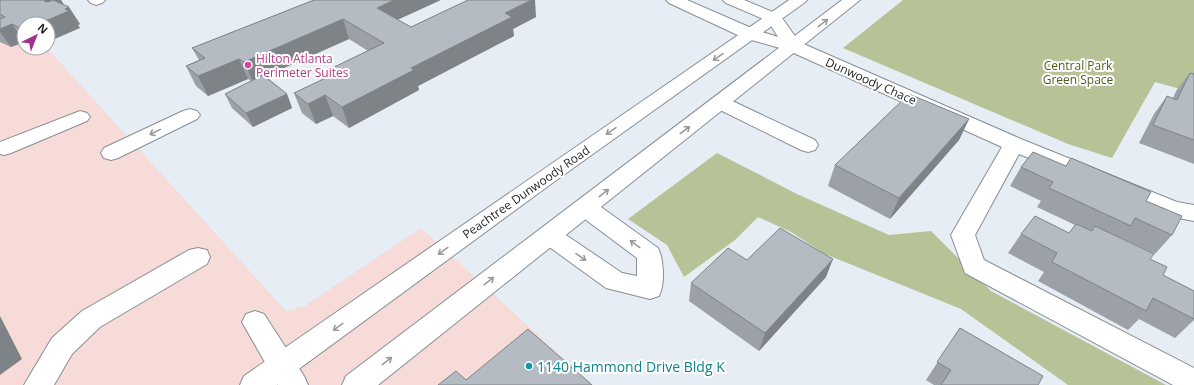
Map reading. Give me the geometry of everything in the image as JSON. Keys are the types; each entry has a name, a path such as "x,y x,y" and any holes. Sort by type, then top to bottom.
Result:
{"main road":[{"name":"Dunwoody Chace","path":"674,0 750,34 794,46 1014,144 1173,209 1194,213"},
{"path":"731,0 774,18 794,46"},
{"name":"Peachtree Dunwoody Road","path":"254,385 288,376 543,179 799,0"},
{"path":"356,385 586,208 852,0"},
{"path":"721,103 808,145"},
{"path":"111,153 190,115"},
{"path":"4,148 80,117"},
{"path":"1014,144 963,235 974,266 1194,382"},
{"path":"549,235 615,281 650,290 649,254 586,208"},
{"path":"38,385 62,346 91,319 198,257"},
{"path":"255,322 288,376"}],"shaded area":[{"path":"0,0 16,16 16,56 54,56 286,311 305,306 421,228 593,385 0,385"}],"green space":[{"name":"Central Park Green Space","path":"903,0 1194,0 1194,93 1155,82 1112,158 1068,144 843,48"},
{"path":"717,153 797,194 889,235 931,231 991,291 1166,385 1068,385 961,309 825,254 791,232 758,217 735,240 684,277 667,245 628,219"}],"building":[{"path":"0,0 46,0 44,1 48,2 53,0 69,7 65,9 69,11 56,16 16,16 16,26 12,24 0,29 0,19 5,17 0,14"},
{"path":"314,0 394,0 377,8 411,27 468,0 531,0 505,13 512,17 411,68 414,70 342,107 325,95 308,104 294,93 332,75 326,71 384,43 343,19 244,62 239,59 198,76 186,66 205,58 192,48"},
{"path":"1190,73 1194,74 1194,140 1153,125 1167,96 1177,100"},
{"path":"263,75 287,94 246,113 225,94"},
{"path":"909,94 969,119 899,198 835,165"},
{"path":"1033,152 1066,166 1071,158 1151,192 1146,201 1182,216 1172,235 1135,218 1131,226 1049,188 1053,182 1021,167"},
{"path":"1035,216 1069,233 1076,224 1092,231 1095,226 1154,254 1150,259 1167,267 1163,275 1194,291 1194,319 1153,298 1146,311 1052,262 1057,253 1021,234"},
{"path":"780,228 833,259 765,333 691,283 728,248 747,260"},
{"path":"960,328 1043,376 1038,385 941,385 951,370 937,362"},
{"path":"528,329 592,385 438,385 456,371 466,380"}],"place":[{"name":"Hilton Atlanta Perimeter Suites","path":"248,65"},
{"name":"1140 Hammond Drive Bldg K","path":"529,366"}]}
